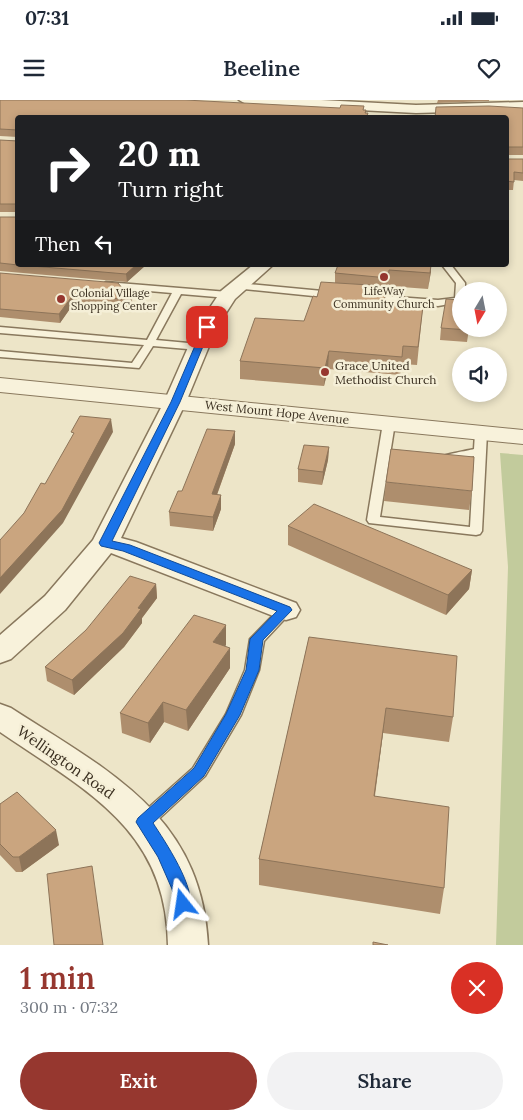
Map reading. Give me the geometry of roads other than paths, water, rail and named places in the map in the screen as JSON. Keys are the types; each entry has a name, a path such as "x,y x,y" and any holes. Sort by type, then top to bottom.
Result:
{"street":[{"path":"246,100 401,109 523,106"},
{"path":"0,652 56,603 105,543 175,402 207,327 232,291 262,267"},
{"name":"West Mount Hope Avenue","path":"0,385 389,423 481,442 523,437"},
{"path":"105,543 126,548 286,610"},
{"name":"Wellington Road","path":"0,716 106,788 144,822 165,854 180,889 188,945"}],"lane":[{"path":"359,297 438,303 459,300 460,283 448,267"},
{"path":"99,285 178,291 339,295"},
{"path":"0,354 135,366 150,343 178,291"},
{"path":"0,330 199,347"},
{"path":"389,423 389,451 373,520 476,531 481,442"},
{"path":"438,456 455,458 481,442"},
{"path":"144,822 199,772 233,715 252,670 256,639 286,610"}],"place":[{"name":"LifeWay Community Church","path":"384,277"},
{"name":"Colonial Village Shopping Center","path":"61,299"},
{"name":"Grace United Methodist Church","path":"325,372"}]}
